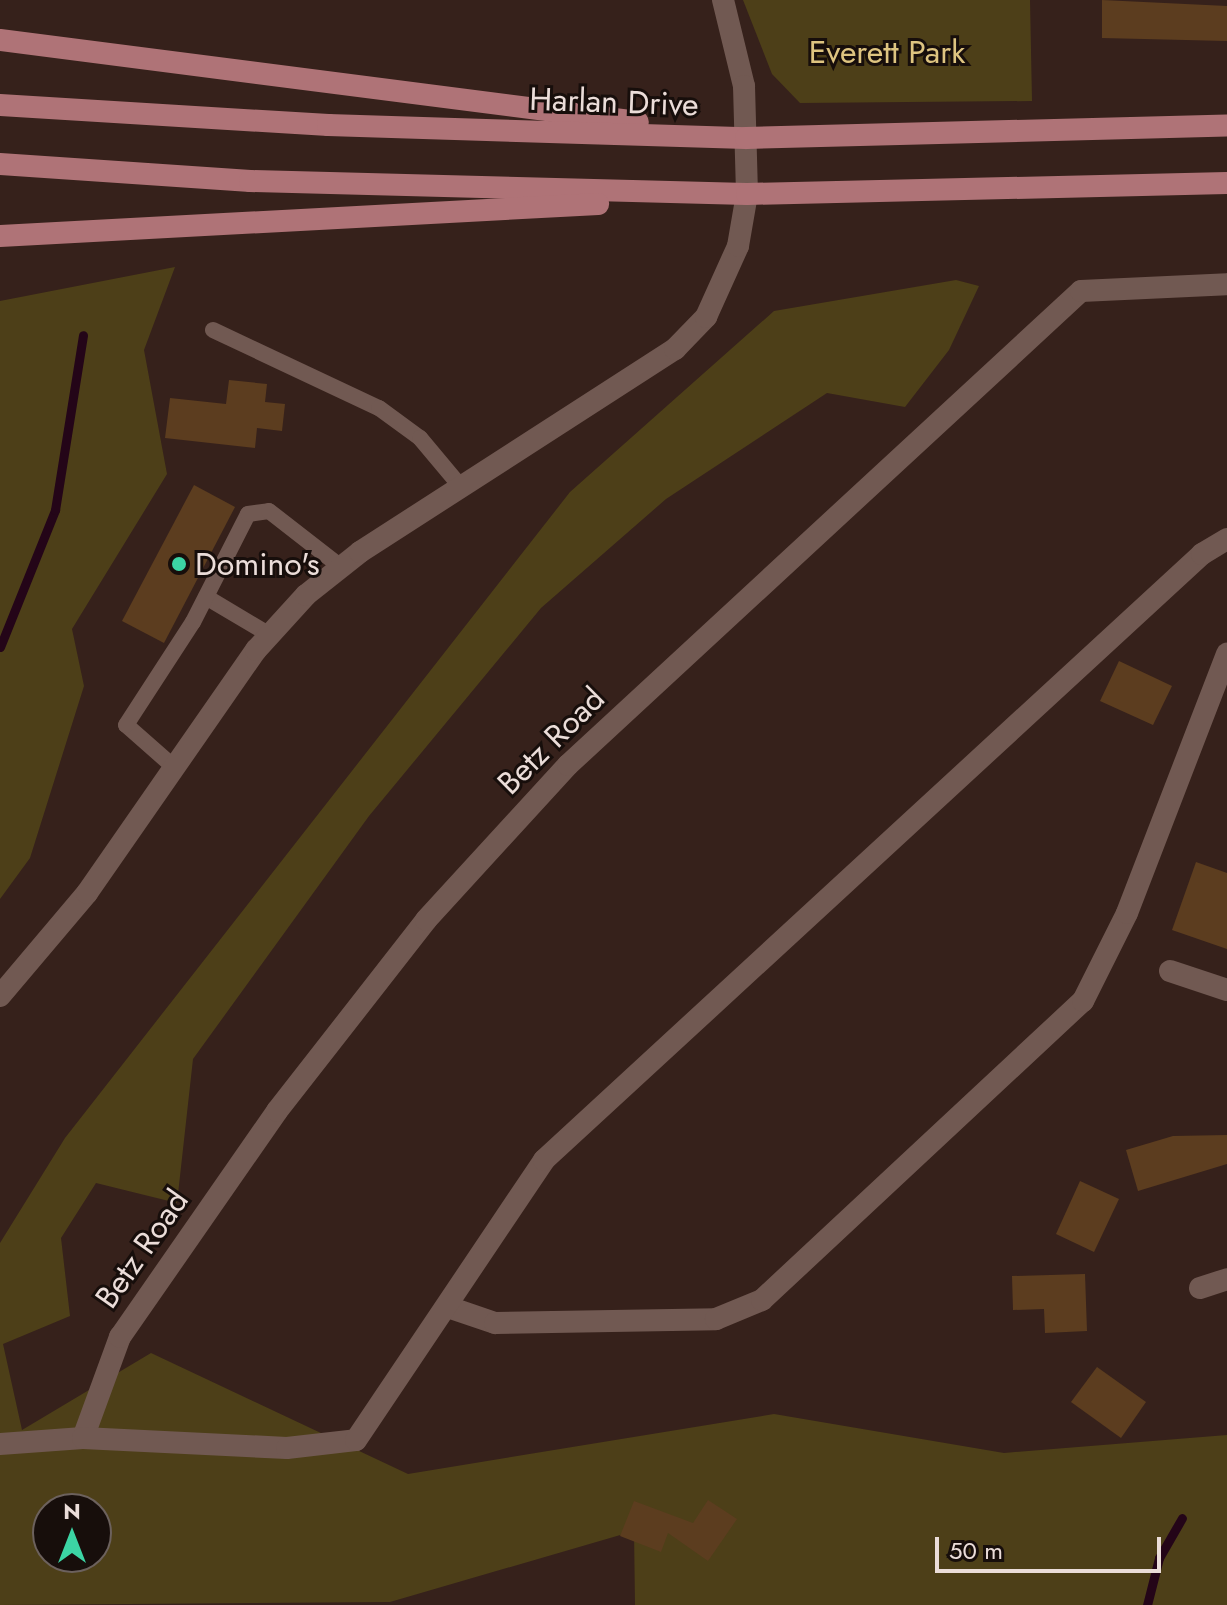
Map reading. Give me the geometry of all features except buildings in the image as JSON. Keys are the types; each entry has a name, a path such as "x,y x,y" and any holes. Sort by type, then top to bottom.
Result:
{"main road":[{"path":"0,40 746,138"},
{"name":"Harlan Drive","path":"0,105 328,125 746,138 1227,125"},
{"path":"0,164 250,181 747,194"},
{"path":"0,236 747,194 1227,183"}],"street":[{"path":"0,996 87,893 270,635 341,567 675,349 723,290 747,194 744,86 723,0"},
{"name":"Betz Road","path":"83,1438 120,1337 277,1111 426,920 568,765 1081,291 1227,284"},
{"path":"0,1444 83,1438 287,1448 356,1440 544,1160 1202,554 1227,539"},
{"path":"448,1307 495,1323 700,1319 762,1300 1083,1001 1127,913 1227,654"},
{"path":"1170,971 1227,990"},
{"path":"1200,1288 1227,1279"}],"lane":[{"path":"213,330 379,408 420,438 462,488"},
{"path":"175,768 126,725 206,597 248,514 269,511 341,567"},
{"path":"206,597 270,635"}],"green space":[{"name":"Everett Park","path":"743,0 1030,0 1032,101 800,103 772,74"},
{"path":"175,267 144,350 167,474 72,629 84,686 30,858 0,899 0,301"},
{"path":"956,280 979,286 949,350 905,407 827,393 666,499 541,608 369,816 193,1059 177,1203 96,1183 61,1238 70,1316 3,1344 22,1430 151,1353 408,1474 774,1414 1004,1453 1227,1435 1227,1605 635,1605 634,1531 390,1602 0,1605 0,1243 65,1138 570,492 774,311"}],"waterway":[{"path":"0,647 55,510 83,335"},
{"path":"1147,1605 1159,1558 1182,1518"}],"place":[{"name":"Domino's","path":"179,564"}]}
